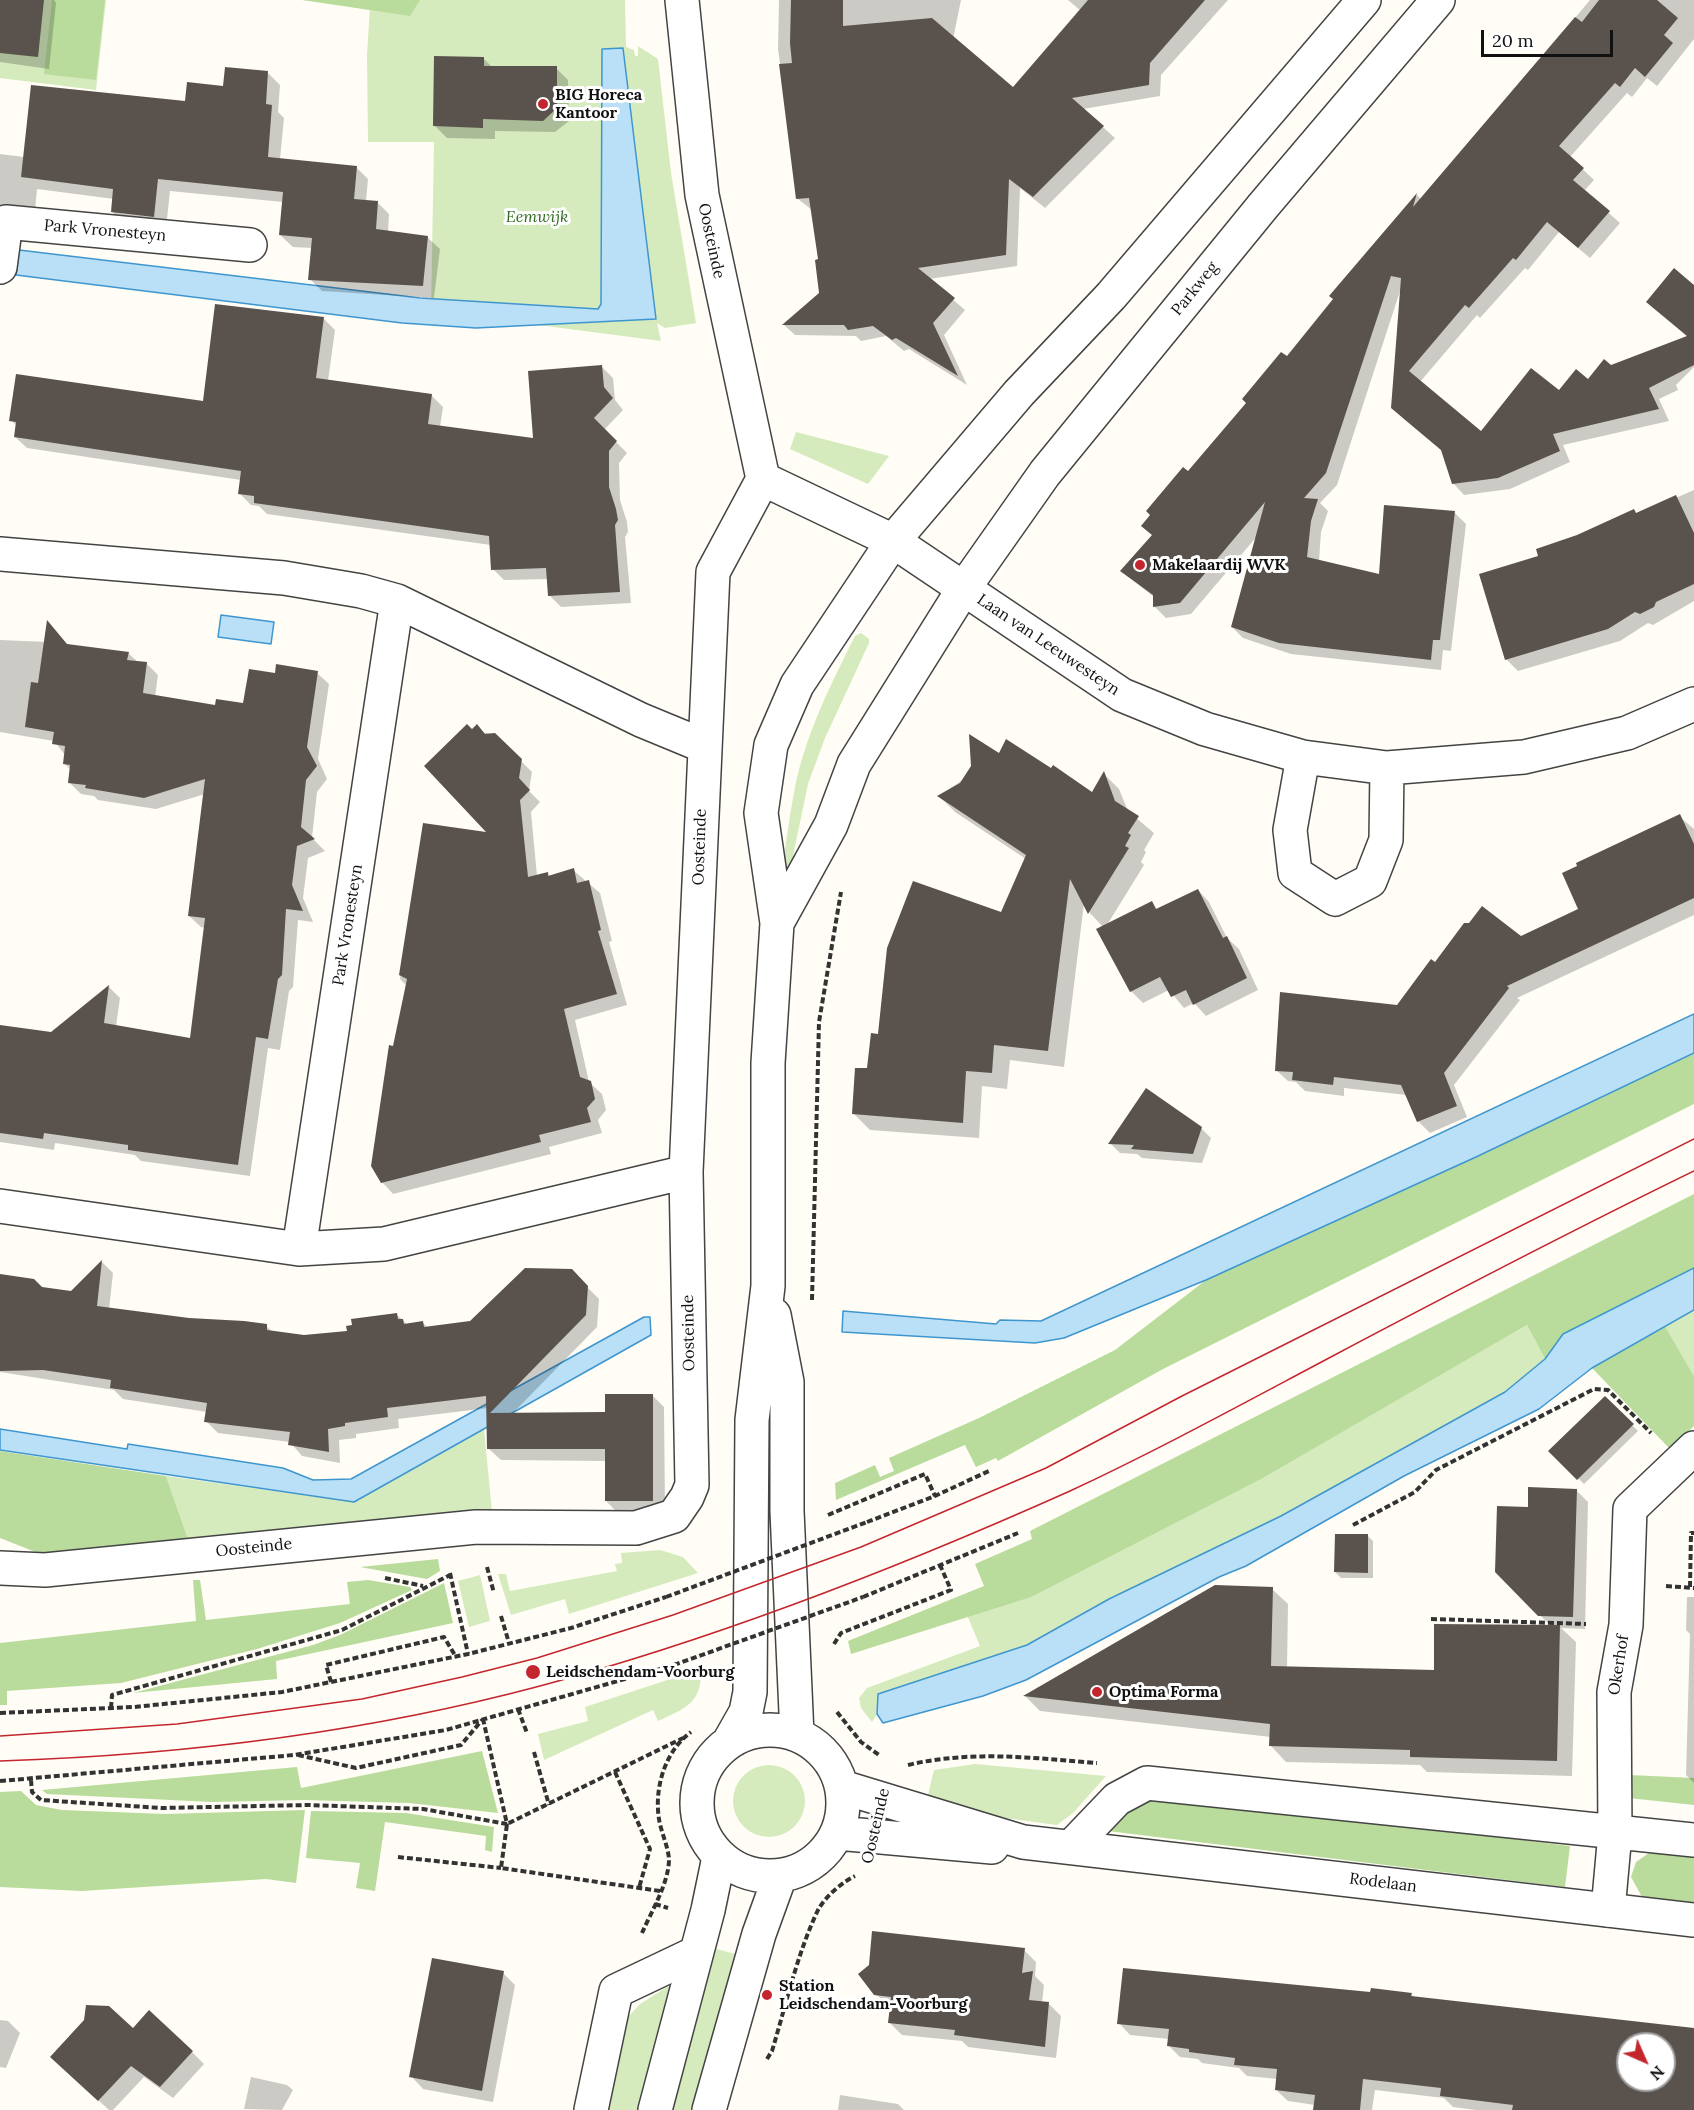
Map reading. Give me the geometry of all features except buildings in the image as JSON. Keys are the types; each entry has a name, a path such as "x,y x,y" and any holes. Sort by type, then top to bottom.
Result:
{"street":[{"name":"Oosteinde","path":"0,1569 45,1570 476,1527 636,1528 675,1516 687,1497 692,1485 686,1172 713,572 763,479 702,195 682,0"},
{"path":"729,1742 750,1732 774,1730 797,1735 817,1747 832,1765 842,1787 843,1812 837,1833 824,1853 804,1868 780,1876 755,1875 732,1867 719,1857 700,1829 695,1804 699,1780 712,1758 729,1742 746,1712 750,1692 752,1420 768,1286 768,1064 777,923 761,813 771,745 796,685 893,541 1019,393 1111,296 1364,0"},
{"name":"Parkweg","path":"964,588 1044,473 1263,206 1438,0"},
{"name":"Park Vronesteyn","path":"0,267 6,222 250,245"},
{"path":"763,479 893,541 964,588 854,764 831,825 777,923"},
{"path":"0,554 284,578 361,591 397,601 641,720 704,746"},
{"name":"Laan van Leeuwesteyn","path":"964,588 991,609 1122,694 1205,729 1303,757 1388,768 1524,757 1627,733 1694,704"},
{"name":"Park Vronesteyn","path":"299,1249 397,601"},
{"path":"1303,757 1290,830 1295,873 1335,899 1370,881 1386,840 1388,768"},
{"path":"0,1206 299,1249 384,1244 686,1172"},
{"path":"768,1286 788,1382 787,1511 797,1735"},
{"name":"Okerhof","path":"1608,1910 1615,1833 1614,1692 1626,1625 1630,1509 1687,1455"},
{"path":"1072,1846 1117,1799 1147,1784 1694,1840"},
{"name":"Rodelaan","path":"842,1787 886,1785 1023,1842"},
{"name":"Rodelaan","path":"837,1833 996,1847 1023,1842 1072,1846 1694,1920"},
{"path":"655,2110 719,1857"},
{"path":"709,2110 759,1934 780,1876"},
{"path":"591,2110 616,1991 696,1953"}],"path":[{"path":"812,1303 819,1022 842,888"},
{"path":"1353,1525 1415,1492 1436,1470 1594,1389 1608,1390 1687,1455"},
{"path":"0,1713 111,1708 282,1692 456,1657 571,1628 666,1597 935,1496 991,1470"},
{"path":"827,1515 926,1474 935,1496"},
{"path":"0,1781 294,1755 446,1730 674,1665 862,1597 1018,1533"},
{"path":"1690,1587 1691,1533 1694,1533"},
{"path":"841,1633 951,1590 940,1565"},
{"path":"449,1568 468,1654"},
{"path":"111,1708 111,1695 342,1630 450,1575"},
{"path":"501,1616 509,1643"},
{"path":"1431,1619 1626,1625"},
{"path":"331,1682 326,1665 444,1637 456,1657"},
{"name":"Oosteinde","path":"832,1703 844,1724 861,1742 881,1756 886,1785"},
{"path":"518,1709 526,1733"},
{"path":"294,1755 356,1768 461,1745 483,1719"},
{"path":"483,1719 507,1824 501,1868"},
{"path":"31,1780 32,1792 41,1800 161,1808 308,1805 423,1809 507,1824 684,1737 699,1726"},
{"path":"640,1937 660,1890 669,1858 659,1817 658,1785 667,1761 684,1737"},
{"path":"534,1752 549,1805"},
{"path":"886,1785 939,1757 990,1755 1114,1765 1147,1784"},
{"path":"615,1772 650,1849 639,1888"},
{"name":"Oosteinde","path":"765,2061 772,2051 802,1953 819,1908 845,1881 868,1869 877,1837"},
{"path":"398,1857 501,1868 660,1890"}],"green space":[{"path":"0,0 106,0 96,90 0,78"},
{"path":"52,0 105,0 96,80 44,74"},
{"path":"302,0 420,0 410,16"},
{"name":"Eemwijk","path":"326,0 625,0 626,47 634,50 635,56 638,56 638,46 658,59 671,173 696,323 665,328 657,323 661,341 431,311 434,142 368,142 367,55 370,6"},
{"path":"796,432 889,456 868,484 790,449"},
{"path":"861,633 869,639 869,643 825,738 808,784 788,880 780,883 795,787 806,747 837,672 855,636"},
{"path":"1694,1053 1694,1104 1163,1369 998,1461 996,1458 976,1467 965,1445 836,1500 835,1483 875,1465 880,1477 894,1471 889,1458 979,1418 1115,1350 1206,1280 1476,1157"},
{"path":"1694,1194 1694,1268 1563,1334 1545,1359 1527,1325 1261,1479 1031,1597 851,1654 848,1641 984,1586 975,1564 1032,1539 1030,1531"},
{"path":"1694,1310 1694,1376 1665,1326"},
{"path":"1527,1325 1545,1359 1505,1392 1281,1516 1109,1599 1060,1629 1027,1645 877,1701 877,1714 872,1722 861,1708 859,1698 867,1688 980,1646 967,1615 1031,1596 1260,1479"},
{"path":"1665,1326 1694,1376 1694,1426 1670,1449 1592,1368"},
{"path":"484,1429 492,1512 189,1542 166,1476 354,1502"},
{"path":"0,1451 166,1476 189,1542 43,1555 0,1538"},
{"path":"660,1550 683,1557 698,1573 569,1614 565,1599 511,1615 498,1574 506,1574 510,1591 617,1571 615,1564 622,1563 621,1553"},
{"path":"438,1559 440,1571 427,1579 360,1567"},
{"path":"480,1575 490,1621 469,1627 458,1581"},
{"path":"193,1580 200,1580 206,1620 350,1604 347,1582 368,1580 410,1587 412,1590 340,1623 257,1649 121,1683 7,1691 7,1705 0,1705 0,1643 196,1621"},
{"path":"444,1583 453,1623 276,1661 277,1679 133,1693 313,1645 340,1635"},
{"path":"701,1669 699,1690 684,1708 658,1721 653,1710 544,1760 538,1734 588,1721 585,1707"},
{"path":"482,1751 498,1813 409,1803 304,1800 212,1802 47,1794 42,1790 297,1767 301,1788"},
{"path":"975,1764 1106,1776 1073,1813 1057,1825 967,1813 927,1799 934,1770"},
{"path":"776,1765 795,1775 803,1787 805,1801 803,1815 795,1827 783,1835 762,1837 743,1827 735,1815 733,1794 743,1775 755,1767"},
{"path":"1630,1775 1694,1778 1694,1805 1629,1798"},
{"path":"21,1791 36,1805 62,1810 165,1814 305,1810 296,1883 266,1879 82,1891 0,1887 0,1792"},
{"path":"1150,1798 1378,1822 1570,1846 1565,1887 1108,1831 1109,1825"},
{"path":"311,1811 406,1813 494,1827 492,1852 485,1850 486,1836 385,1822 375,1891 356,1888 360,1863 306,1858"},
{"path":"1649,1853 1694,1857 1694,1903 1642,1897 1631,1877 1636,1862"},
{"path":"713,1948 739,1955 694,2110 667,2110"},
{"path":"670,1987 671,1992 640,2110 604,2110 628,2017 640,2004"}],"water":[{"path":"623,48 656,319 476,328 402,323 16,275 19,250 420,298 598,309 601,304 602,49"},
{"path":"221,615 274,622 271,644 218,637"},
{"path":"1694,1014 1694,1053 1476,1157 1206,1280 1064,1338 1035,1343 842,1332 843,1311 996,1324 1000,1320 1041,1321"},
{"path":"1694,1268 1694,1310 1592,1368 1539,1409 1404,1476 1246,1566 1219,1577 1026,1680 983,1696 883,1723 877,1714 878,1694 1027,1645 1109,1599 1281,1516 1505,1392 1545,1359 1563,1334"},
{"path":"644,1317 650,1317 651,1335 354,1502 0,1450 0,1429 127,1449 128,1444 283,1468 313,1480 351,1479"}],"tram line":[{"path":"0,1736 177,1724 362,1699 537,1658 673,1615 861,1547 1046,1468 1182,1396 1694,1139"},
{"path":"0,1761 204,1747 340,1729 407,1717 540,1686 608,1667 742,1623 875,1574 1070,1491 1168,1443 1465,1287 1694,1171"}],"place":[{"name":"BIG Horeca Kantoor","path":"543,104"},
{"name":"Makelaardij WVK","path":"1140,565"},
{"name":"Leidschendam-Voorburg","path":"533,1672"},
{"name":"Optima Forma","path":"1097,1692"},
{"name":"Station Leidschendam-Voorburg","path":"767,1995"}]}
